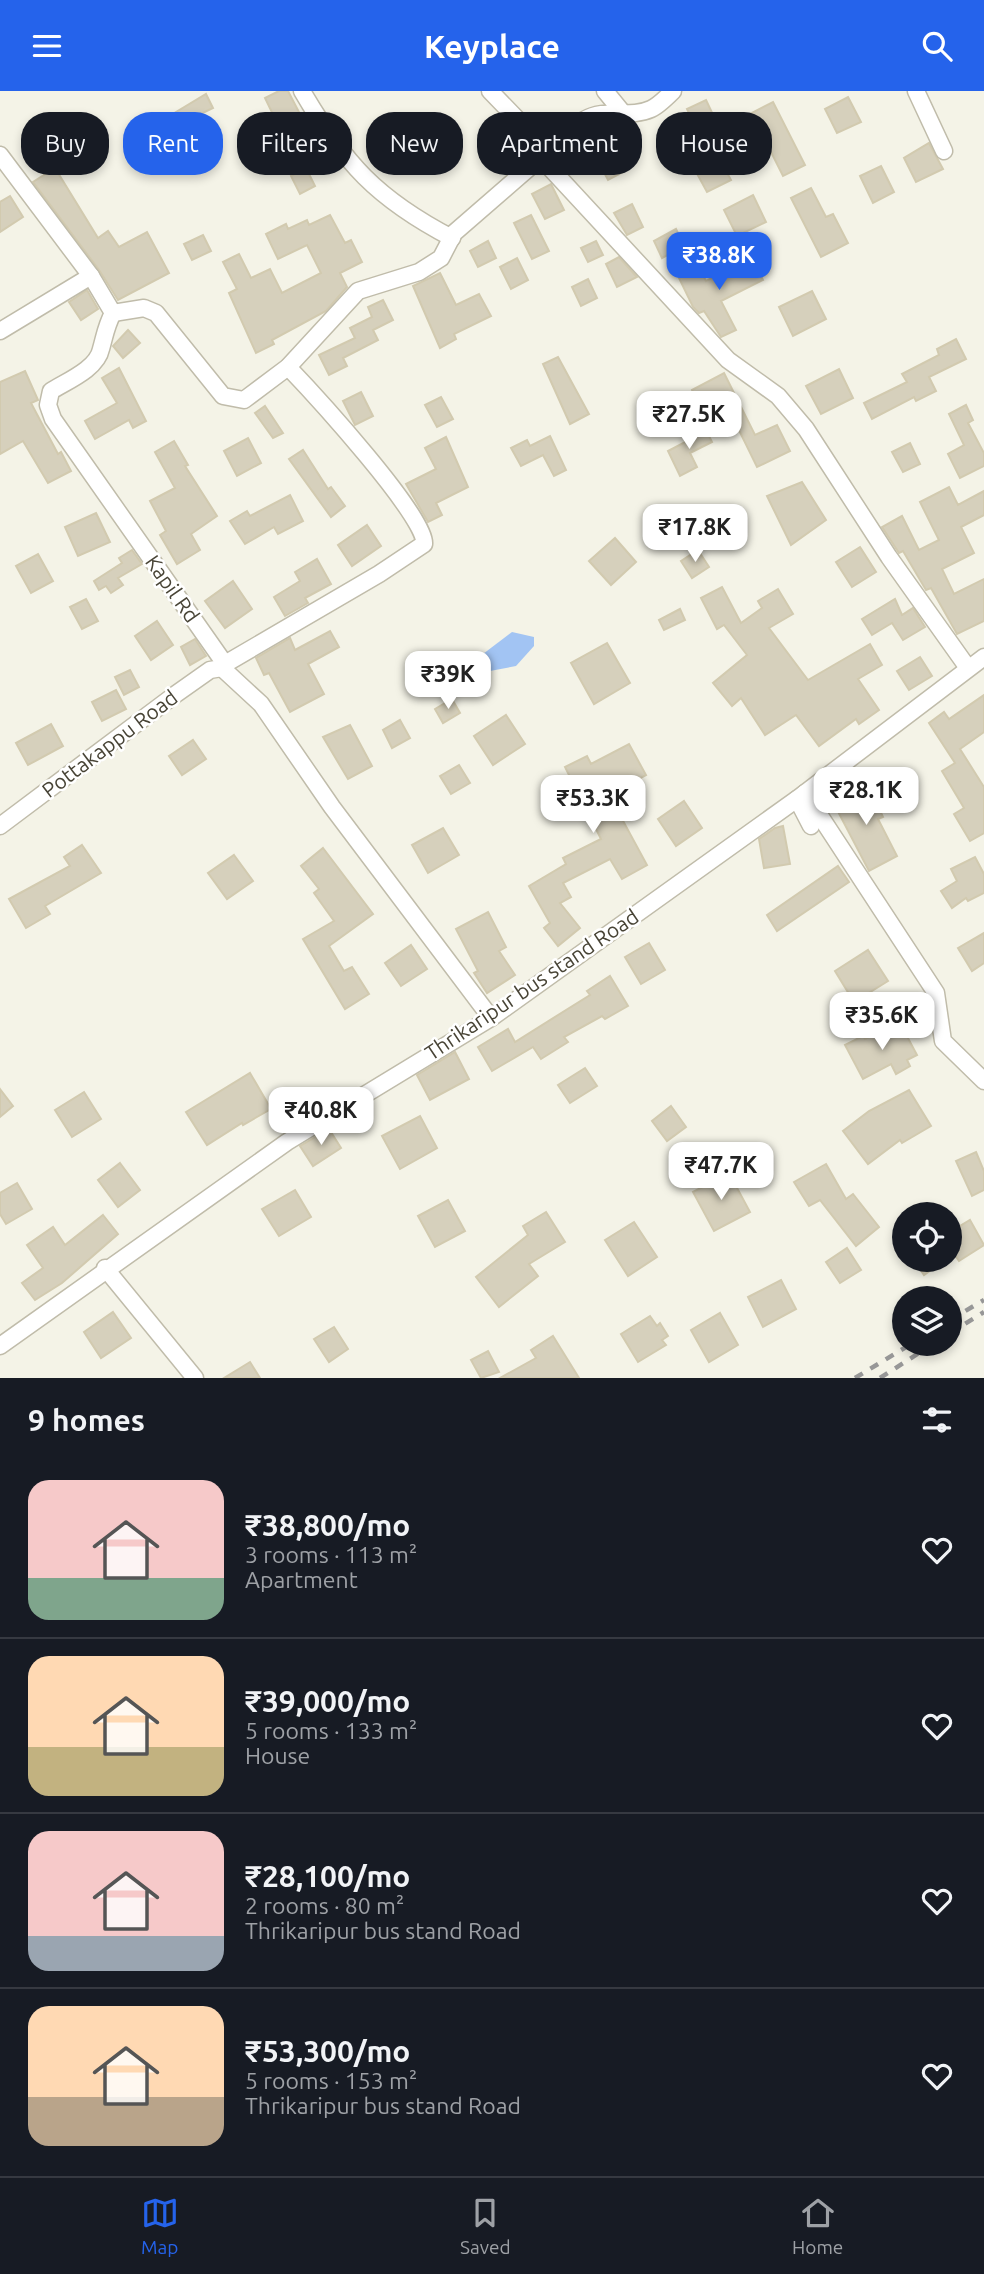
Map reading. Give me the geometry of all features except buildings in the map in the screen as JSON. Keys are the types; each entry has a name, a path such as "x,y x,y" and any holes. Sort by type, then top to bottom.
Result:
{"street":[{"path":"302,91 330,139 379,193 422,223 452,237"},
{"path":"490,91 508,112"},
{"path":"606,91 622,112"},
{"path":"630,112 651,109 673,91"},
{"path":"916,91 944,151"},
{"path":"0,155 90,276 113,313 145,308 156,313 223,396 234,400 244,400 258,392 288,367 358,291 419,272 441,258 452,237 521,175"},
{"path":"563,175 728,360 778,396 806,429 856,500 889,557 968,669"},
{"path":"0,331 90,276"},
{"name":"Kapil Rd","path":"113,313 102,335 101,350 92,365 51,391 48,405 53,419 223,666 261,704 332,807 491,1018"},
{"name":"Pottakappu Road","path":"0,826 210,670 223,666 379,574 424,544 422,531 378,470 288,367"},
{"name":"Thrikaripur bus stand Road","path":"0,1346 105,1268 287,1142 491,1018 801,796 984,657"},
{"path":"801,796 811,826"},
{"path":"801,796 936,993 943,1041 984,1081"},
{"path":"105,1268 195,1378"}],"water":[{"path":"512,632 534,637 534,646 516,666 490,671 479,657"}],"railway":[{"path":"962,1313 984,1300"},
{"path":"962,1326 984,1312"},
{"path":"855,1378 892,1356"},
{"path":"880,1378 914,1356"}]}
